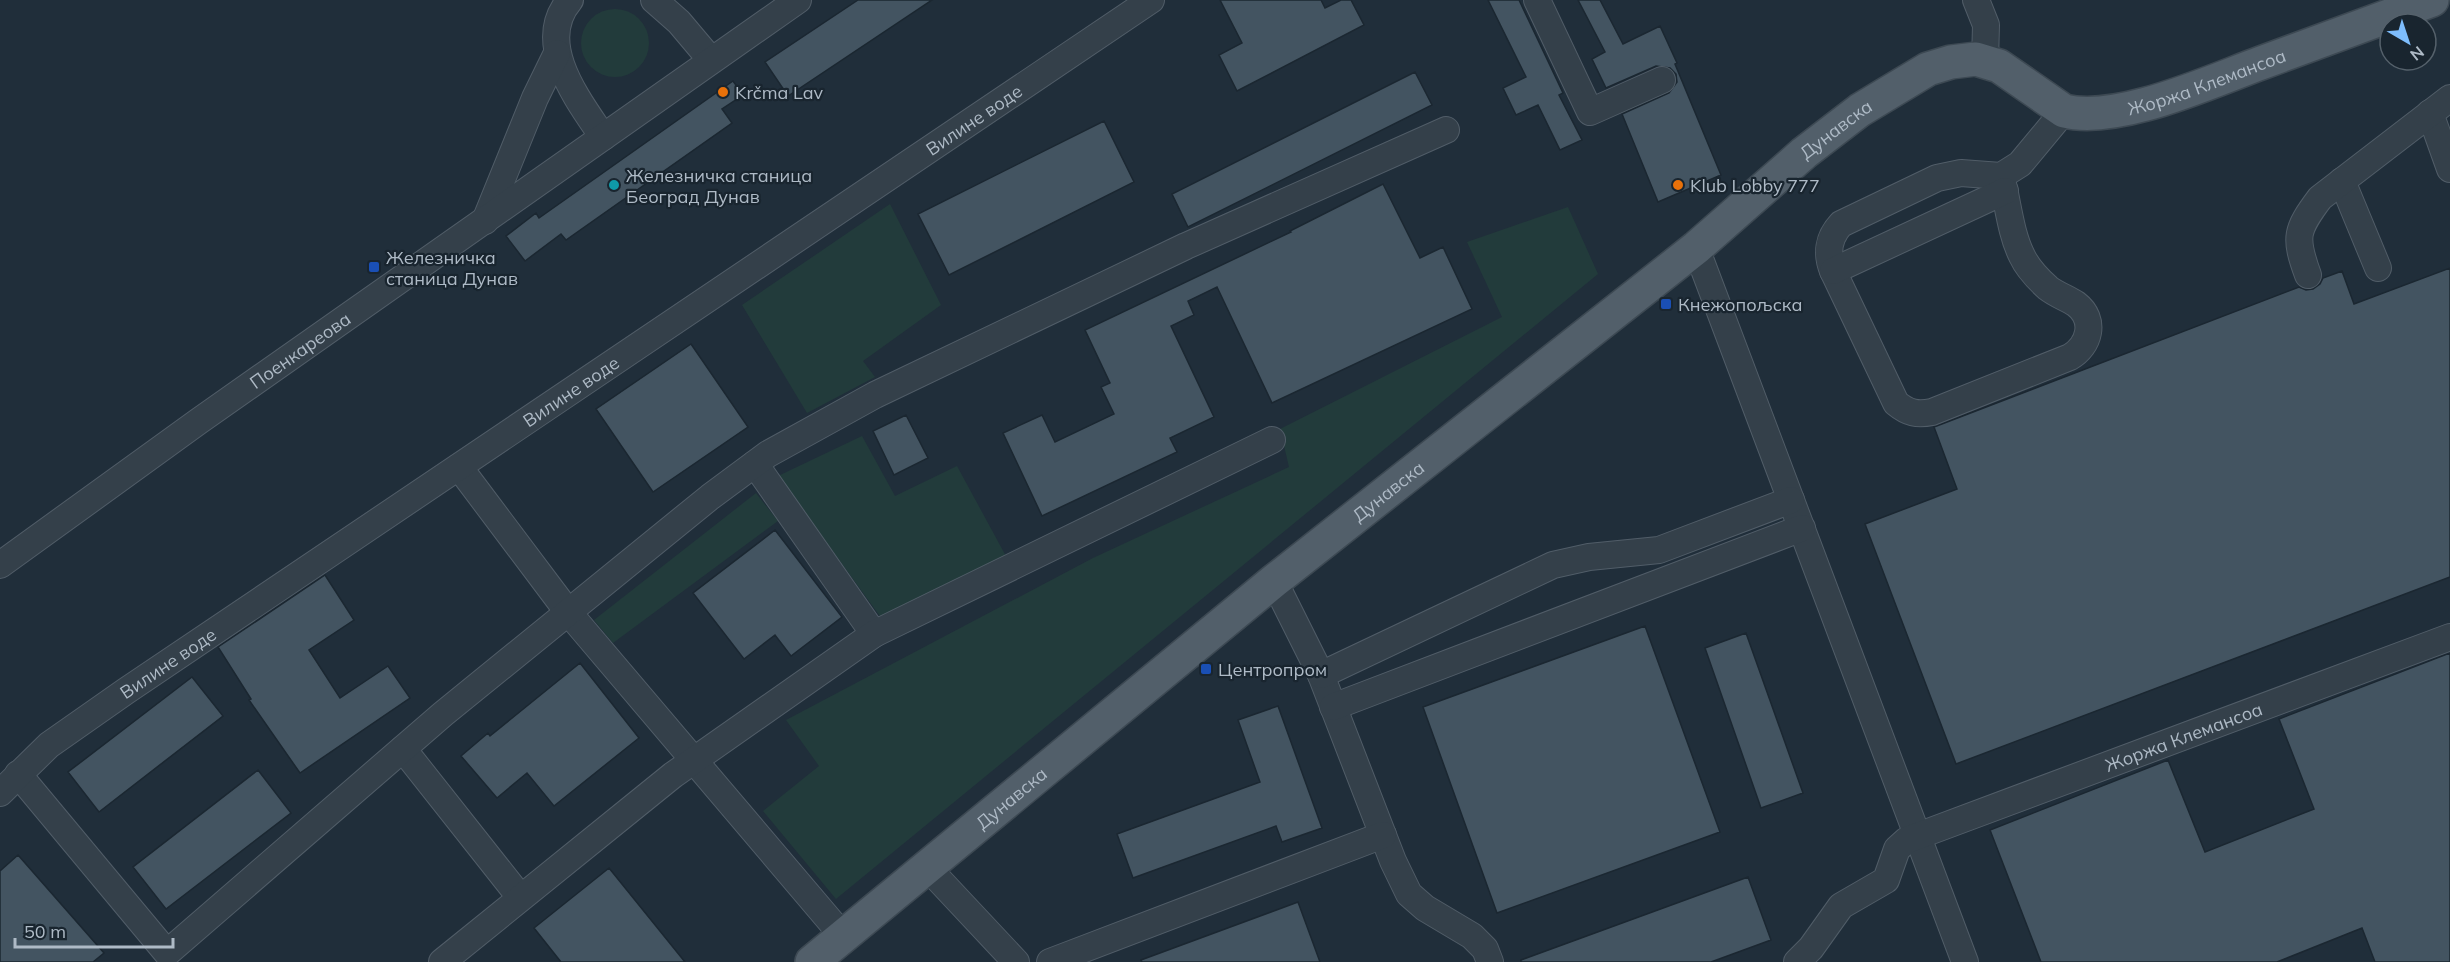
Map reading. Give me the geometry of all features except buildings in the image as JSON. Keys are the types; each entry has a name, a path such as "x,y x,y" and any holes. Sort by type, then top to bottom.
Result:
{"main road":[{"name":"Жоржа Клемансоа","path":"2064,111 2076,114 2112,111 2165,98 2432,0"},
{"name":"Дунавска","path":"812,962 1274,581 1695,248 1829,132 1914,76 1940,64 1967,60 1985,61"},
{"path":"1985,61 1999,66 2064,111"}],"street":[{"path":"570,0 564,6 558,23 557,52 572,90 603,137"},
{"path":"654,0 679,22 711,60"},
{"name":"Поенкареова","path":"0,565 199,421 798,0"},
{"name":"Вилине воде","path":"0,793 49,745 87,718 1151,0"},
{"path":"1538,0 1593,118 1662,80"},
{"path":"1976,0 1986,26 1985,61"},
{"path":"485,221 535,98 557,52"},
{"path":"2308,275 2299,251 2298,232 2320,198 2440,106 2450,169"},
{"path":"1833,271 2003,183 2064,111"},
{"path":"18,774 167,953 403,749 568,612 710,497 768,454 875,395 1186,246 1446,130"},
{"path":"1961,173 2003,183 2017,244 2023,258 2041,282 2074,303 2086,315 2087,340 2083,348 2070,357 1932,412 1922,414 1911,412 1896,404 1833,271 1829,247 1831,239 1841,224 1937,178 1961,173"},
{"path":"2342,181 2378,268"},
{"path":"1695,248 1965,962"},
{"path":"442,962 693,760 874,634 1272,440"},
{"path":"754,464 874,634"},
{"path":"459,467 568,612 843,936"},
{"path":"1321,675 1553,565 1589,557 1659,550 1791,500"},
{"path":"1333,707 1802,528"},
{"path":"1274,581 1321,675 1383,835 1409,894 1425,908 1472,936 1485,949 1490,962"},
{"name":"Жоржа Клемансоа","path":"1918,835 2450,637"},
{"path":"403,749 520,897"},
{"path":"1050,962 1383,835"},
{"path":"1797,962 1811,948 1840,906 1886,880 1897,849 1906,840 1918,835"},
{"path":"927,867 1016,962"}],"green space":[{"path":"615,9 628,12 639,19 646,30 649,43 646,56 639,67 628,74 615,77 602,74 591,67 584,56 581,43 584,30 591,19 602,12"},
{"path":"890,204 941,305 863,361 875,377 807,413 742,305"},
{"path":"1568,207 1598,274 836,899 763,811 819,766 786,720 1093,558 1289,467 1280,429 1502,317 1467,242"},
{"path":"862,436 895,496 957,466 1007,558 882,619 778,476"},
{"path":"756,493 778,521 613,643 594,620"}],"place":[{"name":"Krčma Lav","path":"723,92"},
{"name":"Железничка станица Београд Дунав","path":"614,185"},
{"name":"Klub Lobby 777","path":"1678,185"},
{"name":"Железничка станица Дунав","path":"374,267"},
{"name":"Кнежопољска","path":"1666,304"},
{"name":"Центропром","path":"1206,669"}]}
